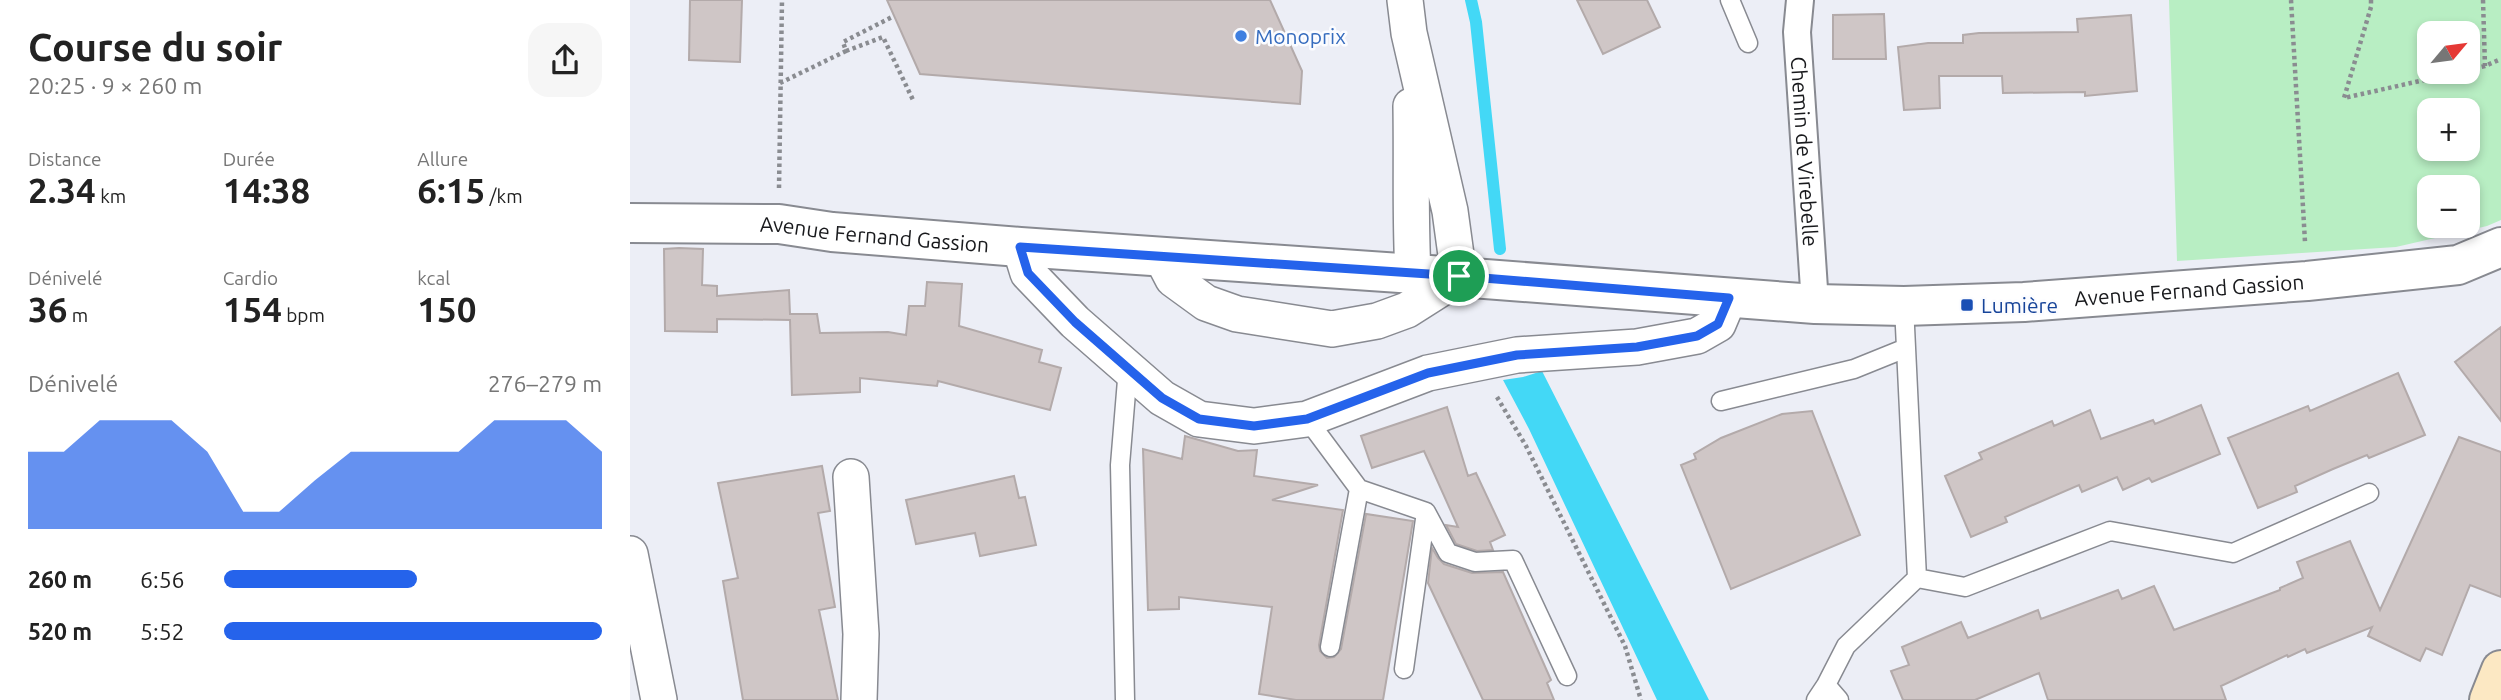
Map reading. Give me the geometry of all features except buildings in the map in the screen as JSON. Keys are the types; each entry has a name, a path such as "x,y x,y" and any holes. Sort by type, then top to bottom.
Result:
{"main road":[{"path":"2489,700 2501,670"}],"street":[{"name":"Chemin de Virebelle","path":"1800,0 1797,32 1815,304"},
{"path":"1407,16 1413,173 1410,217 1413,273"},
{"path":"1161,256 1173,279 1206,303 1237,314 1332,328 1377,321 1408,310 1459,276 1442,170 1407,16"},
{"name":"Avenue Fernand Gassion","path":"630,223 779,224 832,232 1020,247 1459,276 1815,304 1904,306 2024,302 2307,281 2458,265 2501,272"},
{"path":"1020,247 1028,273 1075,322 1162,398 1199,419 1254,426 1307,419 1428,373 1517,355 1637,347 1697,336 1718,324 1729,298"},
{"name":"Avenue Fernand Gassion","path":"2458,265 2501,247"},
{"path":"851,477 860,634 859,700"},
{"path":"630,554 659,700"}],"lane":[{"path":"1730,0 1748,43"},
{"path":"1839,700 1821,693 1846,646 1917,578 1904,306"},
{"path":"1721,401 1854,369 1906,348"},
{"path":"1125,700 1120,465 1128,368"},
{"path":"1307,419 1359,489 1426,512 1448,553 1475,562 1513,560 1567,676"},
{"path":"1330,647 1359,489"},
{"path":"1917,578 1965,587 2110,531 2233,553 2369,493"},
{"path":"1404,669 1426,512"}],"path":[{"path":"779,224 782,0"},
{"path":"2291,0 2307,281"},
{"path":"2371,0 2344,98 2417,82"},
{"path":"2483,0 2485,66"},
{"path":"846,51 843,42 894,16"},
{"path":"780,83 846,51 883,37 913,100"},
{"path":"2480,67 2501,58"},
{"path":"1478,363 1526,446 1625,646 1642,700"}],"green space":[{"path":"2169,0 2501,0 2501,220 2480,228 2480,175 2417,175 2417,238 2435,238 2396,247 2177,261"}],"water":[{"path":"1542,371 1709,700 1657,700 1529,429 1503,380"}],"waterway":[{"path":"1471,0 1476,22 1500,249"}],"place":[{"name":"Monoprix","path":"1241,36"},
{"name":"Lumière","path":"1967,305"}],"route":[{"path":"1020,247 1459,276 1729,298 1718,324 1697,336 1637,347 1517,355 1428,373 1307,419 1254,426 1199,419 1162,398 1075,322 1028,273 1020,247"}]}
